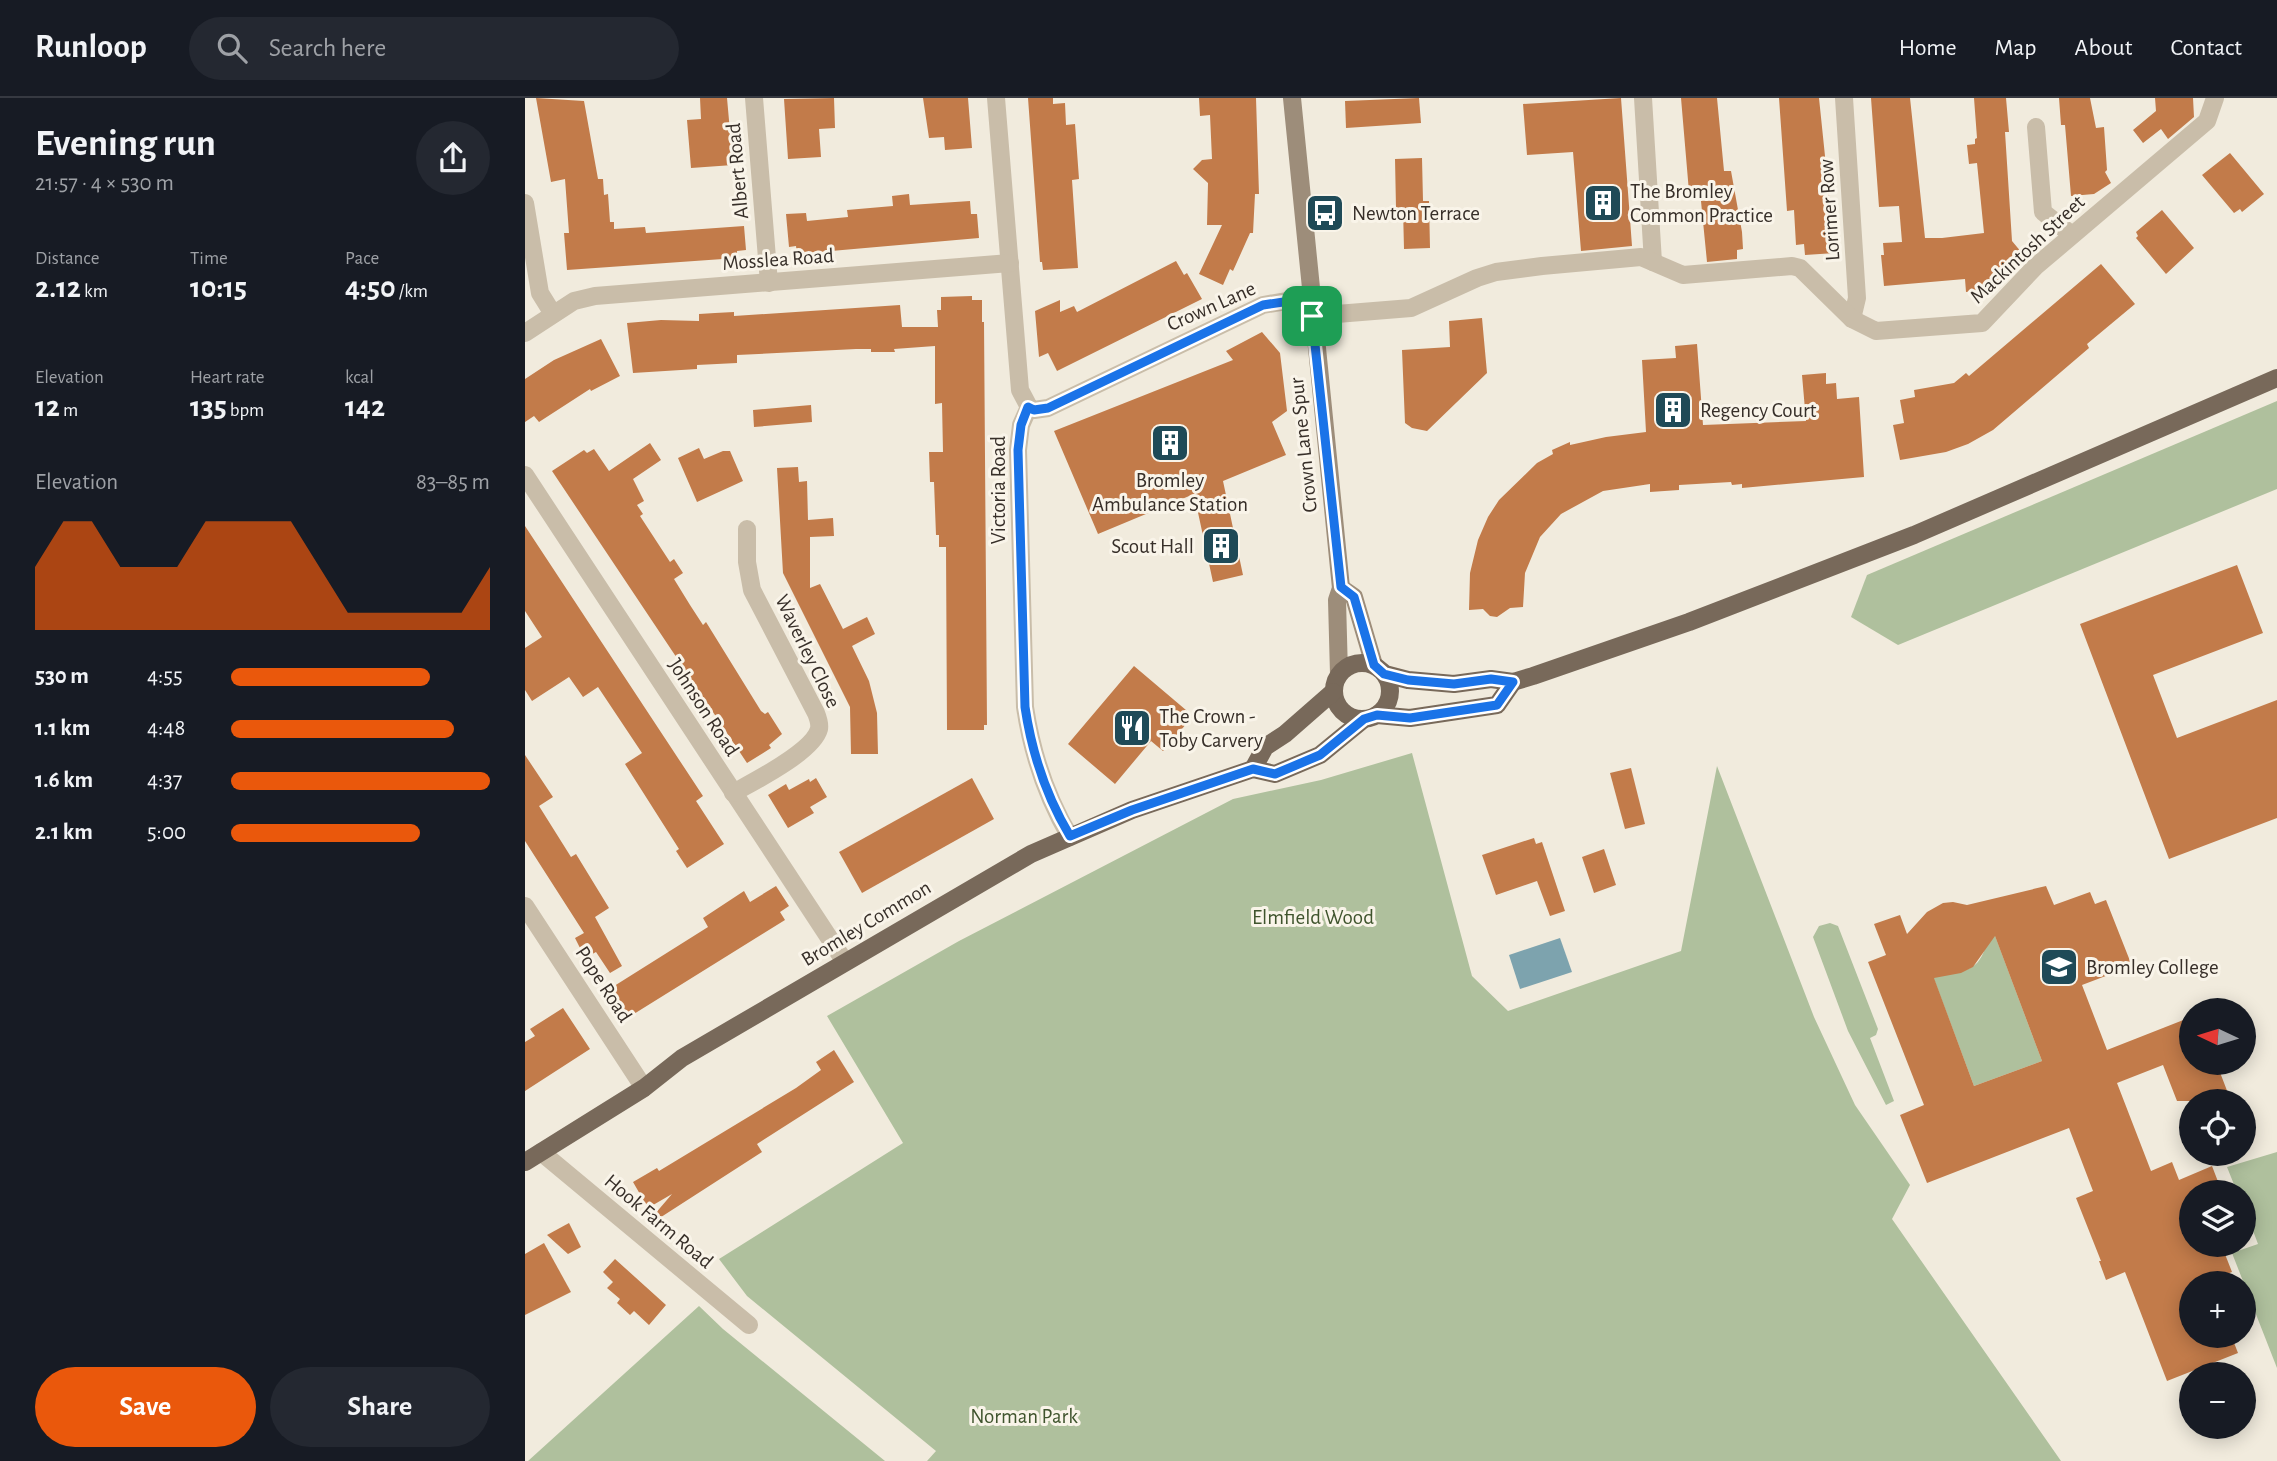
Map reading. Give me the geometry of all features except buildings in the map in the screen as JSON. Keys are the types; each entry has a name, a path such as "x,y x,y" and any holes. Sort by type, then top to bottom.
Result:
{"main road":[{"path":"1253,769 1265,747 1285,734 1333,692 1339,674 1354,663 1408,680 1454,684 1491,679 1513,682 1689,622 1914,536 2277,378"},
{"path":"1371,717 1384,708 1389,697 1388,682 1379,669"},
{"path":"1333,692 1341,710 1349,716 1410,718 1497,705 1513,682"},
{"name":"Bromley Common","path":"525,1162 644,1088 682,1058 977,883 1070,836 1132,810 1253,769 1275,774 1320,755 1371,717"}],"street":[{"name":"Albert Road","path":"754,98 769,283"},
{"path":"996,98 1020,390 1028,407"},
{"path":"1292,98 1311,307"},
{"path":"1643,98 1653,262"},
{"name":"Lorimer Row","path":"1844,98 1857,298 1852,319"},
{"name":"Mackintosh Street","path":"1311,307 1411,308 1496,272 1641,257 1683,275 1792,266 1800,268 1852,319 1876,331 1982,323 2035,267 2207,121 2215,98"},
{"path":"2036,127 2043,212 2072,235"},
{"path":"525,203 540,293 553,314"},
{"name":"Mosslea Road","path":"525,333 574,301 595,296 1010,263"},
{"name":"Crown Lane","path":"1028,407 1039,410 1057,404 1263,305 1311,307"},
{"name":"Crown Lane Spur","path":"1311,307 1341,587 1337,600 1339,674"},
{"name":"Victoria Road","path":"1028,407 1021,425 1018,450 1025,707 1031,747 1040,774 1070,836"},
{"name":"Johnson Road","path":"525,475 845,962"},
{"name":"Waverley Close","path":"733,793 801,751 814,738 819,725 816,713 752,590 747,562 747,528"},
{"name":"Crown Lane Spur","path":"1341,587 1354,597 1379,669"},
{"name":"Pope Road","path":"525,906 644,1088"},
{"name":"Hook Farm Road","path":"541,1152 749,1325"}],"green space":[{"path":"2277,401 2277,489 1898,645 1851,617 1867,575"},
{"path":"1412,753 1472,976 1508,1011 1681,951 1717,766 1814,1017 1855,1105 1910,1185 1892,1219 2061,1461 927,1461 936,1451 747,1296 719,1259 903,1143 827,1016 959,941 1233,799 1321,780"},
{"path":"1830,923 1838,926 1878,1029 1876,1035 1870,1038 1894,1101 1886,1105 1848,1031 1813,937 1819,926"},
{"path":"1991,925 2042,1061 1974,1086 1931,971 1958,971 1974,966 1984,951"},
{"path":"2277,1152 2277,1368 2256,1314 2256,1271 2239,1271 2234,1257 2256,1257 2256,1180 2232,1180 2227,1167 2256,1166 2256,1158"},
{"path":"699,1306 723,1329 885,1461 528,1461"}],"water":[{"path":"1560,938 1572,972 1520,989 1509,955"}],"place":[{"name":"The Bromley Common Practice","path":"1603,203"},
{"name":"Newton Terrace","path":"1325,213"},
{"name":"Regency Court","path":"1673,410"},
{"name":"Bromley Ambulance Station","path":"1170,443"},
{"name":"Scout Hall","path":"1221,546"},
{"name":"The Crown - Toby Carvery","path":"1132,728"},
{"name":"Bromley College","path":"2059,967"}],"route":[{"path":"1310,298 1312,316 1341,587 1354,597 1374,665 1384,674 1408,680 1454,684 1491,679 1513,682 1497,705 1438,716 1410,718 1377,715 1364,719 1345,738 1320,755 1275,774 1253,769 1132,810 1070,836 1040,774 1031,747 1025,707 1018,450 1021,425 1028,407 1034,410 1048,408 1076,396 1219,324 1263,305 1310,298"}],"park label":[{"name":"Elmfield Wood","path":"1313,917"},
{"name":"Norman Park","path":"1024,1416"}]}
